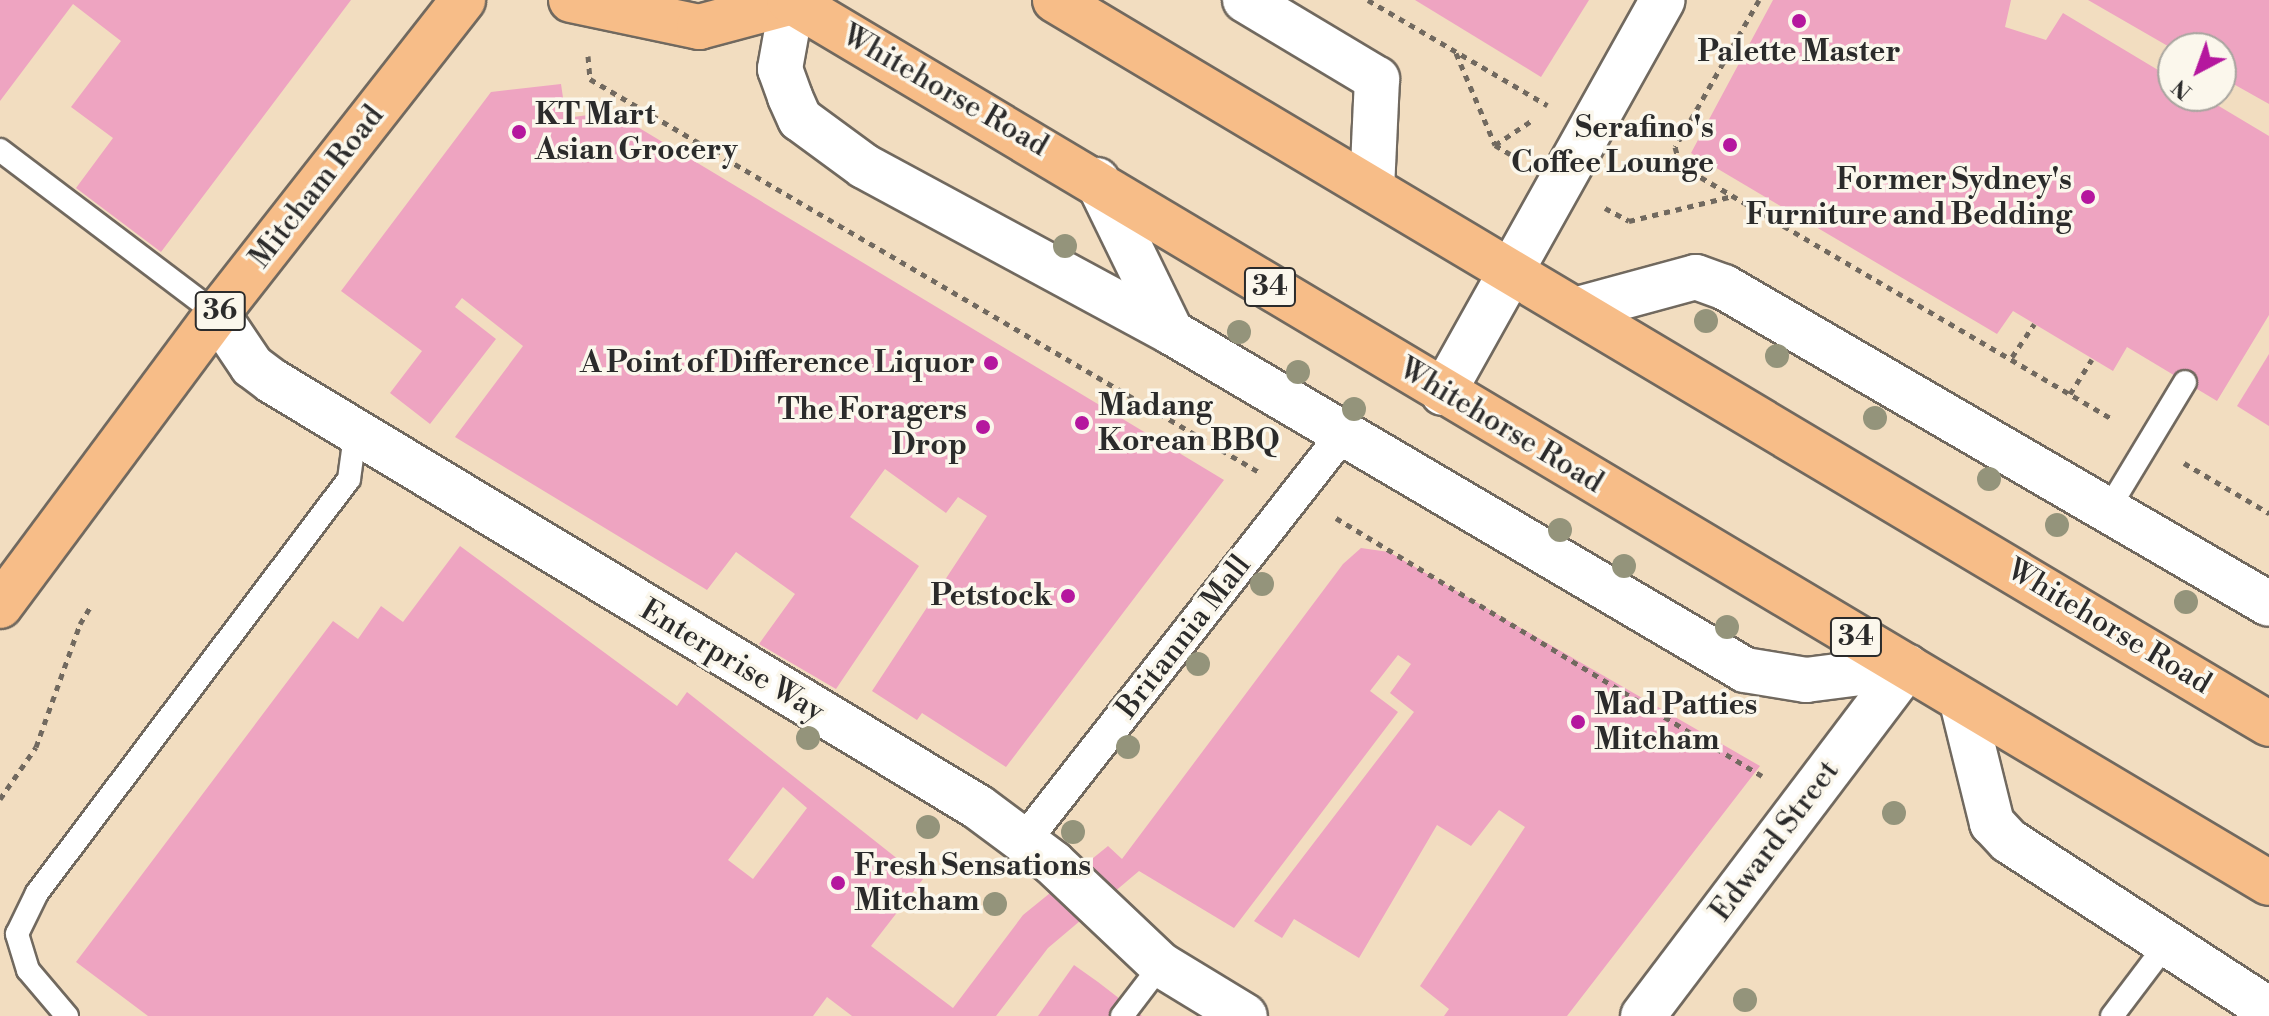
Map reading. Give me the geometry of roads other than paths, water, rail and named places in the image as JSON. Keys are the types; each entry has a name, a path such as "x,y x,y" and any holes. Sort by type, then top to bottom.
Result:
{"main road":[{"path":"455,10 495,0"},
{"name":"Whitehorse Road","path":"1055,0 1578,309 2269,724"},
{"path":"580,2 699,27 790,1"},
{"name":"Whitehorse Road","path":"790,1 1097,180 1443,393 2269,883"},
{"name":"Mitcham Road","path":"0,606 217,314 455,10"}],"street":[{"path":"1245,0 1377,79 1372,188"},
{"path":"1443,393 1663,0"},
{"path":"790,1 780,69 800,119 864,166 1171,332 1745,670 1806,680 1907,667"},
{"path":"1097,180 1171,332"},
{"path":"1578,309 1696,277 1724,287 2109,508 2269,604"},
{"name":"Enterprise Way","path":"217,314 252,366 355,436 978,807 1024,841 1161,965 1245,1016"},
{"name":"Britannia Mall","path":"1024,841 1344,433"},
{"name":"Edward Street","path":"1643,1016 1907,667"},
{"path":"1962,702 1992,823 2009,841 2165,946 2269,1010"}],"lane":[{"path":"0,150 217,314"},
{"path":"2109,508 2185,382"},
{"path":"67,1016 28,970 17,934 30,906 93,813 349,479 355,436"},
{"path":"2112,1016 2165,946"},
{"path":"1122,1016 1161,965"}],"place":[{"name":"Palette Master","path":"1799,21"},
{"name":"KT Mart Asian Grocery","path":"519,132"},
{"name":"Serafino's Coffee Lounge","path":"1730,145"},
{"name":"Former Sydney's Furniture and Bedding","path":"2088,197"},
{"name":"A Point of Difference Liquor","path":"991,363"},
{"name":"Madang Korean BBQ","path":"1082,423"},
{"name":"The Foragers Drop","path":"983,427"},
{"name":"Petstock","path":"1068,596"},
{"name":"Mad Patties Mitcham","path":"1578,722"},
{"name":"Fresh Sensations Mitcham","path":"838,883"}]}
